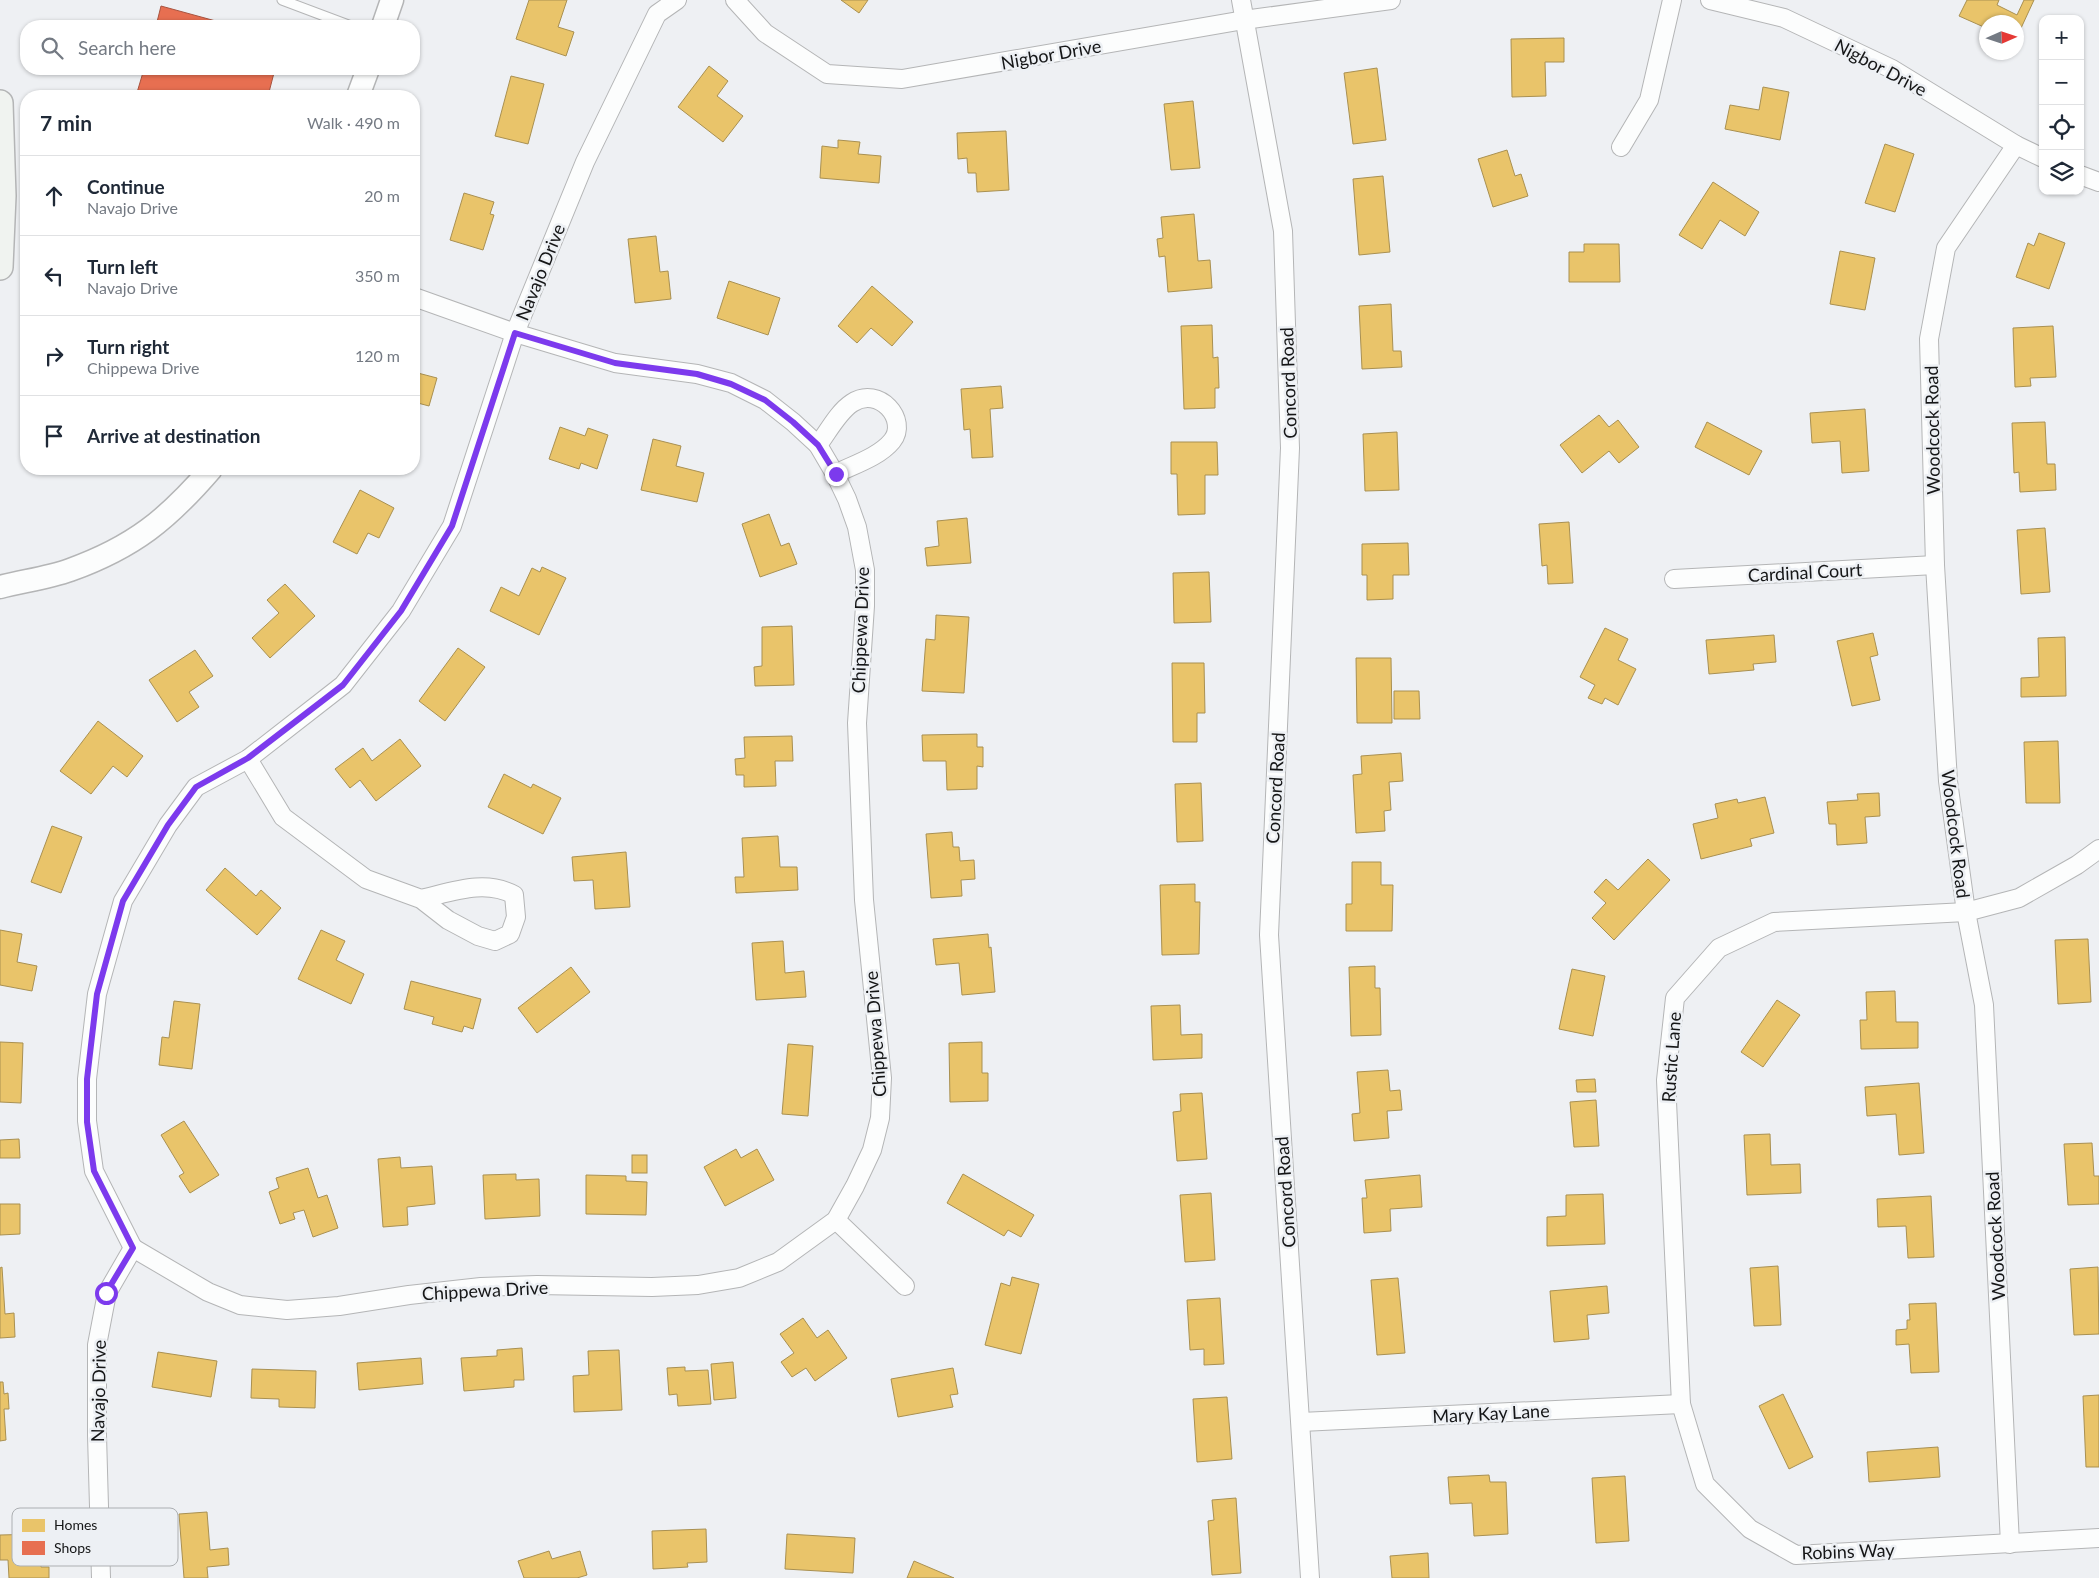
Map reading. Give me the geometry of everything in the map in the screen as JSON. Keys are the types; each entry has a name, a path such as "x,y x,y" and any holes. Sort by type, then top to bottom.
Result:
{"main road":[{"path":"0,103 3,196 0,267"}],"street":[{"path":"385,20 392,0"},
{"name":"Navajo Drive","path":"99,1508 97,1345 106,1293 133,1248 94,1171 87,1122 87,1079 97,994 123,901 168,825 196,787 248,758 343,685 401,611 452,526 515,333 585,162 657,14 677,0"},
{"name":"Nigbor Drive","path":"735,0 765,33 826,74 902,79 1244,20 1391,0"},
{"name":"Concord Road","path":"1241,0 1283,231 1290,448 1268,935 1310,1578"},
{"path":"1621,147 1649,100 1672,0"},
{"name":"Nigbor Drive","path":"1710,0 1784,18 1892,69 2016,146 2039,156"},
{"path":"360,90 366,75"},
{"name":"Woodcock Road","path":"2010,1544 1984,1005 1966,912 1948,781 1935,565 1929,339 1946,248 2016,146"},
{"path":"2084,176 2099,182"},
{"name":"Chippewa Drive","path":"133,1248 208,1292 240,1305 287,1310 339,1306 409,1295 480,1287 537,1285 652,1287 698,1285 739,1278 778,1262 836,1220 872,1150 880,1118 882,1078 864,900 857,723 865,606 865,570 857,527 836,474 818,445 793,422 765,400 731,384 697,374 615,363 515,333 420,299"},
{"path":"818,445 851,403 863,398 875,397 891,410 897,424 894,438 885,448 836,474"},
{"path":"0,587 69,570 126,545 153,527 189,494 206,475"},
{"name":"Cardinal Court","path":"1674,578 1935,565"},
{"path":"248,758 283,817 366,879 421,898 448,920 478,936 495,941 510,934 516,917 514,895 504,889 484,886 421,898"},
{"name":"Rustic Lane","path":"1681,1404 1666,1080 1675,998 1719,948 1774,922 1966,912 2019,898 2077,865 2099,849"},
{"path":"836,1220 905,1286"},
{"name":"Mary Kay Lane","path":"1300,1422 1681,1404"},
{"name":"Robins Way","path":"1681,1404 1704,1484 1750,1529 1796,1555 2099,1538"}],"lane":[{"path":"282,0 335,20"}],"building: Homes":[{"path":"529,0 567,0 558,27 574,32 566,56 516,39"},
{"path":"841,0 868,0 859,13"},
{"path":"1967,0 1999,0 1997,5 2017,15 1979,15 1979,25 1959,16"},
{"path":"2024,0 2034,0 2024,22 2024,15 2017,15"},
{"path":"1564,38 1564,62 1545,62 1546,96 1512,97 1511,39"},
{"path":"709,66 728,81 717,96 743,116 723,142 678,107"},
{"path":"1377,68 1386,140 1353,144 1344,73"},
{"path":"511,76 544,84 528,144 495,136"},
{"path":"1763,87 1789,92 1780,140 1725,129 1730,105 1759,110"},
{"path":"1193,101 1200,168 1171,170 1164,104"},
{"path":"1006,131 1009,190 977,192 976,173 968,173 967,158 958,159 957,133"},
{"path":"838,140 860,142 858,154 881,156 879,183 820,178 822,146 838,148"},
{"path":"1885,144 1914,154 1895,212 1865,203"},
{"path":"1507,150 1515,176 1521,174 1528,196 1493,207 1478,159"},
{"path":"1383,176 1390,252 1359,255 1353,179"},
{"path":"1713,182 1759,212 1745,236 1720,220 1702,249 1679,235"},
{"path":"464,193 494,202 490,214 494,215 483,250 450,240"},
{"path":"1194,214 1198,261 1210,260 1212,288 1168,292 1165,256 1159,257 1157,239 1163,238 1161,217"},
{"path":"2039,233 2065,243 2049,289 2016,277 2028,243 2034,246"},
{"path":"656,236 660,272 668,271 671,299 635,303 628,239"},
{"path":"1584,244 1619,244 1620,282 1569,282 1569,252 1584,252"},
{"path":"1840,251 1875,258 1865,310 1830,304"},
{"path":"729,281 780,298 768,335 717,318"},
{"path":"872,286 913,322 892,346 871,328 857,343 838,326"},
{"path":"1391,304 1393,351 1401,351 1402,367 1362,369 1359,306"},
{"path":"1212,325 1213,358 1218,357 1219,388 1215,388 1215,408 1184,409 1181,326"},
{"path":"2053,326 2056,377 2030,378 2031,386 2015,387 2013,328"},
{"path":"420,374 437,378 429,406 420,404"},
{"path":"1001,386 1003,408 990,409 993,457 972,458 970,429 964,430 961,389"},
{"path":"1865,409 1869,471 1842,473 1840,441 1812,443 1810,413"},
{"path":"1599,415 1609,427 1618,420 1639,447 1619,463 1609,451 1582,473 1560,445"},
{"path":"1707,422 1762,451 1749,475 1695,447"},
{"path":"2045,422 2047,464 2055,464 2056,490 2020,492 2019,472 2014,473 2012,423"},
{"path":"560,427 585,436 588,428 608,435 597,469 581,463 579,469 549,459"},
{"path":"1397,432 1399,490 1365,491 1363,434"},
{"path":"653,439 681,446 676,466 704,473 697,502 641,490"},
{"path":"1171,442 1217,442 1218,475 1205,475 1205,514 1178,515 1177,474 1171,474"},
{"path":"360,490 394,508 379,538 368,533 357,554 333,542"},
{"path":"769,514 781,546 789,543 797,564 760,577 742,524"},
{"path":"967,518 971,563 927,566 925,548 939,546 937,521"},
{"path":"1569,522 1573,583 1548,584 1547,565 1542,566 1539,524"},
{"path":"2045,528 2050,592 2021,594 2017,530"},
{"path":"1408,543 1409,575 1393,575 1393,599 1367,600 1367,575 1362,575 1362,544"},
{"path":"542,567 566,578 539,635 490,611 501,587 519,596 532,568 540,572"},
{"path":"1209,572 1211,622 1174,623 1173,573"},
{"path":"285,584 315,616 270,658 252,638 279,613 267,600"},
{"path":"936,615 969,617 964,693 922,691 926,639 935,640"},
{"path":"792,626 794,685 755,686 754,667 762,666 762,627"},
{"path":"1605,628 1628,639 1618,660 1636,669 1618,705 1605,698 1602,704 1588,698 1595,685 1580,677"},
{"path":"1873,633 1878,655 1870,657 1880,700 1852,706 1837,641"},
{"path":"1774,635 1776,662 1753,664 1754,670 1709,674 1706,640"},
{"path":"2065,637 2066,696 2021,697 2021,678 2039,677 2038,638"},
{"path":"458,648 485,667 445,721 419,701"},
{"path":"195,650 213,676 189,692 199,707 177,722 149,680"},
{"path":"1356,658 1391,658 1392,723 1357,723"},
{"path":"1172,663 1204,663 1205,713 1197,713 1197,742 1173,742"},
{"path":"1394,691 1419,691 1420,719 1394,719"},
{"path":"98,721 143,756 127,777 113,766 91,794 60,771"},
{"path":"977,734 977,747 983,747 983,767 977,766 977,789 947,790 946,761 923,761 922,735"},
{"path":"792,736 793,761 775,761 776,786 744,787 744,775 736,775 735,759 745,758 744,737"},
{"path":"400,739 421,766 376,801 360,780 350,788 335,769 363,748 372,761"},
{"path":"2058,741 2060,803 2026,803 2024,742"},
{"path":"1401,753 1403,781 1389,782 1391,810 1384,811 1385,831 1356,833 1353,775 1362,774 1361,756"},
{"path":"504,774 531,788 533,784 561,798 543,834 488,807"},
{"path":"1201,783 1203,841 1177,842 1175,784"},
{"path":"1879,793 1880,816 1865,817 1867,843 1837,845 1836,824 1829,824 1827,802 1858,800 1857,794"},
{"path":"1765,797 1774,833 1750,839 1752,846 1701,859 1693,824 1718,818 1715,804 1737,799 1738,803"},
{"path":"52,826 82,837 61,893 31,882"},
{"path":"952,832 953,847 959,847 960,861 974,860 975,879 961,880 962,896 931,898 926,834"},
{"path":"778,836 780,867 797,867 798,890 736,893 735,877 744,877 742,838"},
{"path":"626,852 630,907 595,909 593,880 574,881 572,857"},
{"path":"1648,859 1670,880 1614,940 1592,918 1606,903 1594,892 1606,879 1618,890"},
{"path":"1352,862 1381,862 1381,885 1393,885 1392,931 1346,931 1346,904 1352,904"},
{"path":"225,868 256,896 261,890 281,908 257,935 206,890"},
{"path":"1195,884 1195,902 1200,902 1199,954 1162,955 1160,885"},
{"path":"0,930 22,934 17,962 37,966 32,991 0,985"},
{"path":"321,930 345,941 336,960 364,974 351,1004 298,979"},
{"path":"988,934 995,992 962,995 959,963 936,965 933,939"},
{"path":"2088,939 2091,1002 2058,1004 2055,940"},
{"path":"783,941 785,973 804,971 806,997 756,1000 752,943"},
{"path":"1375,966 1375,988 1380,988 1381,1035 1351,1036 1349,967"},
{"path":"571,967 590,992 537,1033 518,1008"},
{"path":"1572,969 1605,976 1593,1036 1559,1029"},
{"path":"411,981 481,999 473,1029 464,1026 462,1032 432,1024 434,1017 404,1009"},
{"path":"1895,991 1896,1022 1918,1022 1918,1048 1861,1049 1860,1020 1867,1020 1866,992"},
{"path":"1777,1000 1800,1015 1763,1067 1741,1052"},
{"path":"174,1001 200,1004 192,1069 159,1065 162,1037 169,1038"},
{"path":"1180,1005 1181,1035 1202,1034 1202,1058 1153,1060 1151,1006"},
{"path":"0,1042 23,1043 21,1103 0,1102"},
{"path":"982,1042 982,1073 988,1073 988,1101 950,1102 949,1043"},
{"path":"788,1044 813,1046 808,1116 782,1114"},
{"path":"1388,1070 1390,1091 1400,1090 1402,1110 1387,1111 1389,1138 1354,1141 1352,1114 1360,1113 1357,1072"},
{"path":"1595,1079 1596,1092 1577,1092 1576,1080"},
{"path":"1919,1083 1924,1153 1899,1155 1896,1114 1867,1116 1865,1087"},
{"path":"1202,1093 1207,1159 1177,1161 1173,1112 1181,1111 1180,1094"},
{"path":"1596,1100 1599,1146 1574,1147 1570,1102"},
{"path":"184,1121 219,1175 190,1193 179,1176 184,1173 161,1135"},
{"path":"1770,1134 1771,1165 1800,1164 1801,1193 1747,1195 1744,1135"},
{"path":"19,1139 20,1158 0,1158 0,1140"},
{"path":"2092,1143 2094,1176 2099,1176 2099,1204 2068,1205 2064,1144"},
{"path":"736,1149 741,1158 757,1149 774,1180 725,1206 704,1167"},
{"path":"632,1155 647,1155 647,1173 632,1173"},
{"path":"400,1157 401,1168 432,1166 435,1204 407,1207 408,1225 383,1227 378,1159"},
{"path":"308,1168 318,1198 327,1195 338,1228 313,1237 304,1210 293,1213 295,1219 280,1224 269,1192 279,1188 276,1178"},
{"path":"516,1174 516,1180 539,1179 540,1216 485,1219 483,1175"},
{"path":"963,1174 1034,1215 1021,1237 1008,1230 1004,1236 947,1203"},
{"path":"586,1175 626,1176 626,1181 647,1182 646,1215 586,1214"},
{"path":"1420,1175 1422,1207 1390,1209 1391,1231 1364,1233 1362,1198 1367,1198 1365,1180"},
{"path":"1211,1193 1215,1260 1185,1262 1180,1195"},
{"path":"1603,1194 1605,1244 1547,1246 1547,1217 1566,1216 1566,1195"},
{"path":"1931,1196 1934,1257 1908,1258 1906,1226 1878,1227 1877,1199"},
{"path":"0,1204 20,1204 20,1234 0,1235"},
{"path":"1778,1266 1781,1325 1754,1326 1750,1268"},
{"path":"2,1267 5,1314 14,1313 15,1337 0,1338 0,1268"},
{"path":"2098,1267 2099,1334 2074,1335 2070,1269"},
{"path":"1012,1277 1039,1284 1021,1354 985,1345 1001,1283 1010,1286"},
{"path":"1398,1278 1405,1353 1377,1355 1371,1280"},
{"path":"1607,1286 1609,1313 1587,1315 1589,1339 1554,1342 1550,1291"},
{"path":"1220,1298 1224,1364 1204,1365 1204,1349 1190,1350 1187,1300"},
{"path":"1936,1303 1939,1372 1911,1373 1909,1344 1896,1345 1896,1330 1907,1329 1907,1320 1910,1320 1909,1304"},
{"path":"803,1318 817,1338 828,1330 847,1358 815,1381 806,1368 792,1377 781,1362 794,1353 780,1334"},
{"path":"522,1348 524,1380 514,1380 514,1387 464,1391 461,1358 497,1356 497,1350"},
{"path":"619,1350 622,1410 574,1412 573,1376 589,1375 588,1351"},
{"path":"158,1352 217,1361 211,1397 152,1387"},
{"path":"421,1358 423,1384 359,1390 357,1363"},
{"path":"733,1362 736,1398 714,1400 711,1364"},
{"path":"685,1367 685,1371 708,1370 711,1404 678,1406 677,1394 669,1395 667,1368"},
{"path":"953,1368 958,1394 950,1395 953,1407 898,1417 891,1379"},
{"path":"252,1369 316,1371 315,1408 279,1407 279,1399 251,1398"},
{"path":"0,1382 3,1382 4,1394 8,1393 9,1409 4,1409 6,1440 0,1441"},
{"path":"1783,1394 1813,1457 1789,1469 1759,1406"},
{"path":"2099,1395 2099,1467 2086,1467 2083,1396"},
{"path":"1227,1397 1232,1459 1197,1462 1193,1399"},
{"path":"1938,1447 1940,1477 1869,1482 1867,1452"},
{"path":"1489,1475 1490,1482 1506,1482 1508,1534 1474,1536 1472,1503 1450,1504 1448,1477"},
{"path":"1625,1476 1629,1541 1596,1543 1592,1478"},
{"path":"1236,1498 1241,1573 1212,1575 1208,1521 1214,1520 1212,1500"},
{"path":"207,1512 210,1550 228,1548 229,1565 207,1567 208,1578 184,1578 179,1514"},
{"path":"706,1529 707,1562 687,1563 688,1567 653,1569 652,1531"},
{"path":"787,1534 855,1538 853,1573 785,1569"},
{"path":"0,1535 12,1535 12,1566 49,1567 49,1578 9,1578 8,1560 0,1560"},
{"path":"549,1551 552,1559 580,1551 587,1575 577,1578 524,1578 518,1561"},
{"path":"1428,1553 1429,1578 1392,1578 1390,1556"},
{"path":"914,1561 954,1578 907,1578"}],"building: Shops":[{"path":"161,6 212,20 158,20"},
{"path":"142,75 273,75 270,90 138,90"}],"route":[{"path":"106,1293 133,1248 94,1171 87,1122 87,1079 97,994 123,901 168,825 196,787 248,758 343,685 401,611 452,526 515,333 615,363 697,374 731,384 765,400 793,422 818,445 836,474"}]}
